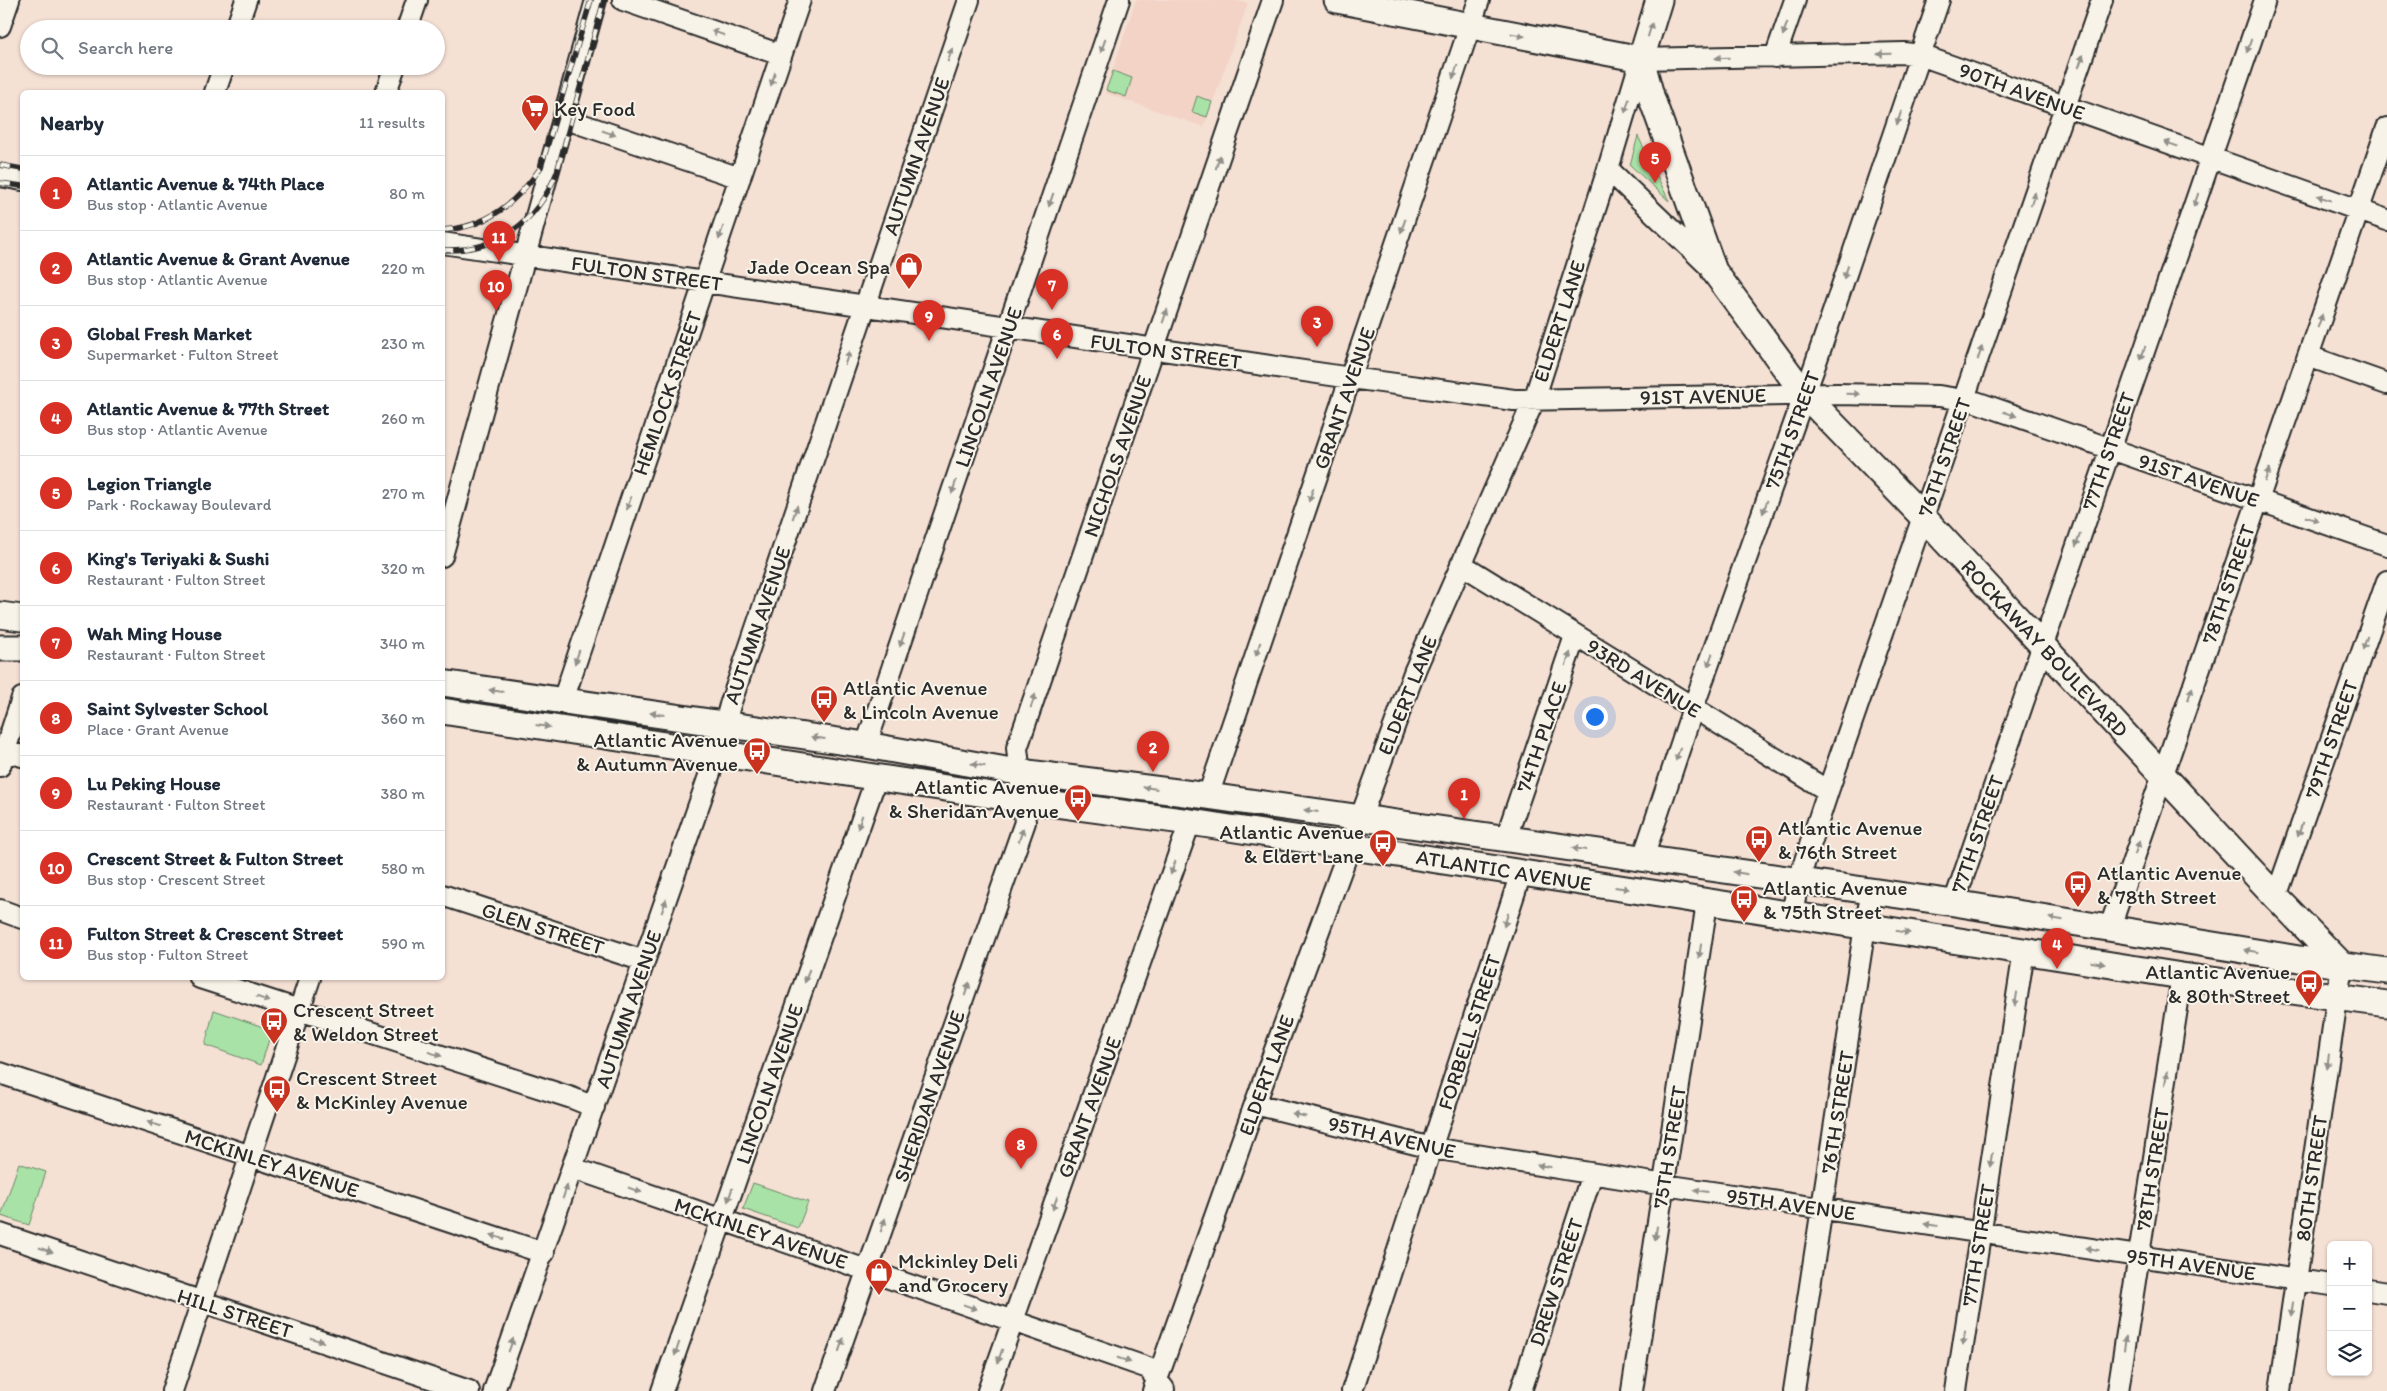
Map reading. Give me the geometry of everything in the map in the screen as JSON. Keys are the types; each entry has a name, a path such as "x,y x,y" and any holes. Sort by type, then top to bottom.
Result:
{"main road":[{"path":"1337,0 1641,59"},
{"name":"ELDERT LANE","path":"1641,59 1659,0"},
{"name":"ROCKAWAY BOULEVARD","path":"1641,59 1652,99 1714,271 1805,395 1923,517 2276,897 2383,1008"},
{"path":"0,615 20,618"},
{"path":"0,648 20,648"},
{"name":"ATLANTIC AVENUE","path":"445,683 866,745 1020,772 1208,796 1954,903 2387,971"},
{"name":"ATLANTIC AVENUE","path":"445,711 1024,800 1190,822 2182,976 2337,997 2383,1008"}],"street":[{"path":"0,26 9,0"},
{"path":"239,20 246,0"},
{"path":"410,20 417,0"},
{"path":"445,545 596,0"},
{"path":"623,0 781,55"},
{"name":"HEMLOCK STREET","path":"563,700 800,0"},
{"name":"AUTUMN AVENUE","path":"494,1391 717,753 724,724 969,0"},
{"name":"LINCOLN AVENUE","path":"866,745 1119,0"},
{"name":"NICHOLS AVENUE","path":"1024,800 1017,748 1273,0"},
{"name":"GRANT AVENUE","path":"1208,796 1479,0"},
{"path":"1774,58 1795,0"},
{"name":"75TH STREET","path":"1643,858 1693,708 1805,395 1939,0"},
{"name":"76TH STREET","path":"1792,915 1798,882 1828,791 2102,0"},
{"name":"77TH STREET","path":"1954,903 2041,644 2265,0"},
{"name":"90TH AVENUE","path":"1641,59 1774,58 1904,53 1920,55 2387,220"},
{"name":"ELDERT LANE","path":"1159,1388 1255,1104 1348,847 1415,670 1534,400 1641,59"},
{"path":"216,90 221,75"},
{"path":"387,90 392,75"},
{"path":"563,118 740,178"},
{"name":"78TH STREET","path":"2110,927 2387,128"},
{"name":"ROCKAWAY BOULEVARD","path":"1608,169 1714,271"},
{"path":"0,176 20,180"},
{"name":"FULTON STREET","path":"445,243 1350,378 1514,400 1534,400"},
{"path":"2308,356 2387,384"},
{"name":"91ST AVENUE","path":"1534,400 1805,395 1940,396 1964,399 2387,545"},
{"name":"93RD AVENUE","path":"1461,564 1828,791"},
{"name":"79TH STREET","path":"2276,897 2387,581"},
{"name":"74TH PLACE","path":"1506,838 1576,636"},
{"path":"7,756 20,706"},
{"name":"LINCOLN AVENUE","path":"662,1391 876,776"},
{"name":"SHERIDAN AVENUE","path":"825,1391 1025,822 1024,800"},
{"name":"GRANT AVENUE","path":"988,1391 1190,822"},
{"name":"FORBELL STREET","path":"1352,1391 1521,873"},
{"name":"76TH STREET","path":"1794,1391 1865,926 1872,892"},
{"name":"GLEN STREET","path":"445,896 644,961"},
{"name":"75TH STREET","path":"1632,1391 1707,903"},
{"path":"0,910 20,917"},
{"name":"77TH STREET","path":"1956,1391 2024,951"},
{"name":"80TH STREET","path":"2280,1391 2342,965"},
{"name":"78TH STREET","path":"2118,1391 2182,976"},
{"path":"206,980 572,1098 594,1107"},
{"path":"172,1391 309,980"},
{"name":"MCKINLEY AVENUE","path":"0,1072 544,1252"},
{"name":"95TH AVENUE","path":"1255,1104 1432,1148 1663,1185 2327,1284"},
{"name":"MCKINLEY AVENUE","path":"573,1168 1148,1368 1159,1388"},
{"name":"DREW STREET","path":"1521,1391 1592,1174"},
{"name":"HILL STREET","path":"0,1234 469,1391"},
{"path":"2372,1291 2387,1293"}],"shaded area":[{"path":"1136,0 1231,0 1248,3 1204,127 1105,93"}],"green space":[{"path":"1113,71 1132,78 1126,97 1106,90"},
{"path":"1197,96 1212,102 1207,117 1192,112"},
{"path":"1638,136 1669,201 1630,165"},
{"path":"214,1010 272,1030 261,1065 205,1045"},
{"path":"19,1163 46,1172 29,1225 1,1216"},
{"path":"753,1183 808,1202 798,1228 743,1209"}],"railway":[{"path":"445,230 473,224 499,211 522,191 541,167 591,0"},
{"path":"445,250 481,246 498,239 527,219 549,190 557,172 604,0"},
{"path":"0,165 20,169"},
{"path":"0,183 20,186"}],"place":[{"name":"Key Food","path":"535,132"},
{"name":"Legion Triangle","path":"1655,183"},
{"name":"Fulton Street & Crescent Street","path":"499,262"},
{"name":"Jade Ocean Spa","path":"909,290"},
{"name":"Wah Ming House","path":"1052,310"},
{"name":"Crescent Street & Fulton Street","path":"496,311"},
{"name":"Lu Peking House","path":"929,341"},
{"name":"Global Fresh Market","path":"1317,347"},
{"name":"King's Teriyaki & Sushi","path":"1057,359"},
{"name":"Atlantic Avenue & Lincoln Avenue","path":"824,723"},
{"name":"Atlantic Avenue & Grant Avenue","path":"1153,772"},
{"name":"Atlantic Avenue & Autumn Avenue","path":"757,775"},
{"name":"Atlantic Avenue & 74th Place","path":"1464,819"},
{"name":"Atlantic Avenue & Sheridan Avenue","path":"1078,822"},
{"name":"Atlantic Avenue & 76th Street","path":"1759,863"},
{"name":"Atlantic Avenue & Eldert Lane","path":"1383,867"},
{"name":"Atlantic Avenue & 78th Street","path":"2078,908"},
{"name":"Atlantic Avenue & 75th Street","path":"1744,923"},
{"name":"Atlantic Avenue & 77th Street","path":"2057,969"},
{"name":"Atlantic Avenue & 80th Street","path":"2309,1007"},
{"name":"Crescent Street & Weldon Street","path":"274,1045"},
{"name":"Crescent Street & McKinley Avenue","path":"277,1113"},
{"name":"Saint Sylvester School","path":"1021,1169"},
{"name":"Mckinley Deli and Grocery","path":"879,1296"}]}
